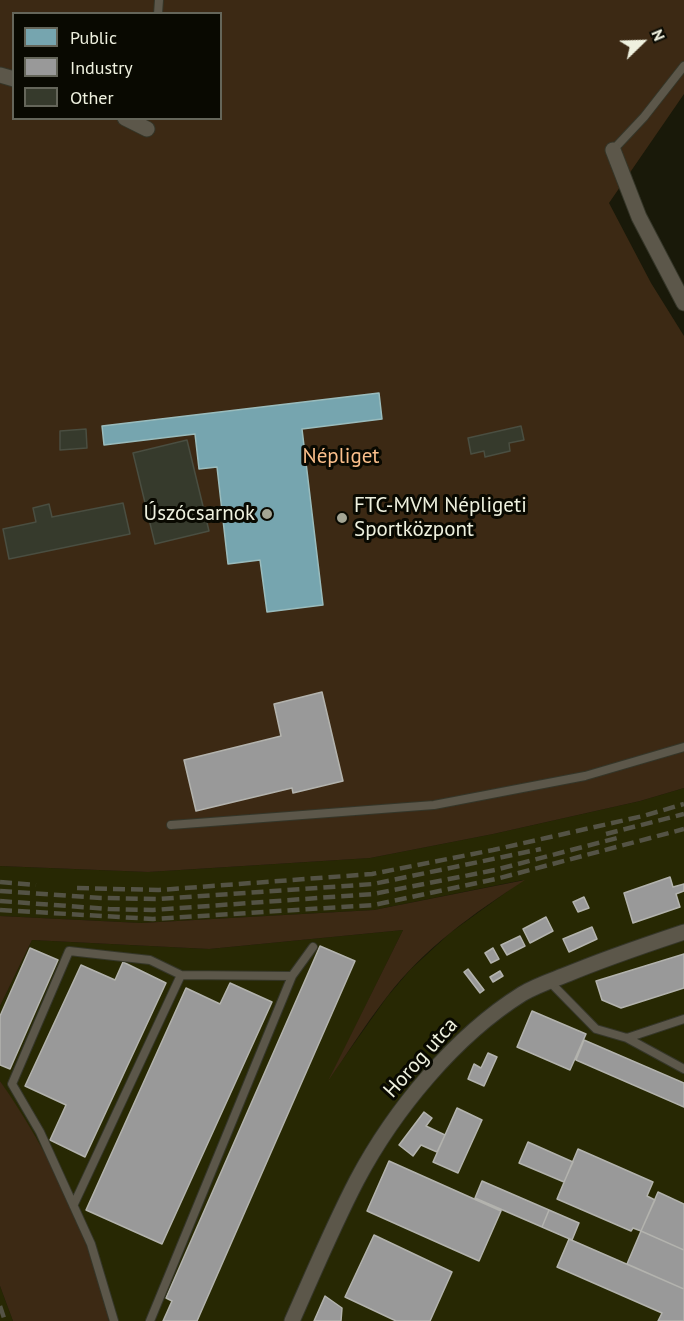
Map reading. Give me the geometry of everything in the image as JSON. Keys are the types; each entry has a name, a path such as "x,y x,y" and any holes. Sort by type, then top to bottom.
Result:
{"street":[{"path":"133,120 148,124"},
{"path":"613,150 639,217 684,303"},
{"name":"Horog utca","path":"292,1321 358,1179 396,1118 435,1070 473,1030 523,994 549,981 607,958 684,932"}],"lane":[{"path":"613,150 645,117 684,66"},
{"path":"171,825 434,805 585,776 684,747"},
{"path":"150,1321 292,976 313,947"},
{"path":"114,1321 91,1244 74,1204 40,1132 12,1084 69,951 150,960 181,975 292,976"},
{"path":"74,1204 181,975"},
{"path":"549,981 596,1029 627,1038 684,1069"},
{"path":"627,1038 684,1019"}],"shaded area":[{"path":"684,788 684,1321 109,1321 83,1235 42,1150 0,1081 0,1006 32,940 209,949 403,930 331,1076 387,997 410,970 450,933 523,880 374,910 141,923 0,916 0,866 148,872 370,858 493,834 640,801"},
{"path":"0,1286 13,1321 0,1321"}],"green space":[{"name":"FTC-MVM Népligeti Sportközpont","path":"0,0 684,0 684,94 609,203 651,283 684,336 684,788 640,801 493,834 370,858 148,872 0,866"},
{"path":"525,880 468,919 416,964 378,1008 328,1081 403,930 209,949 32,940 0,1006 0,916 141,923 374,910"},
{"path":"0,1081 35,1136 66,1196 91,1258 109,1321 13,1321 0,1286"}],"building: Public":[{"name":"Úszócsarnok","path":"379,393 382,419 302,429 323,605 267,612 260,560 228,564 217,467 199,469 195,434 104,445 102,426"}],"building: Industry":[{"path":"322,692 343,781 293,793 292,788 196,811 184,760 281,736 274,704"},
{"path":"670,877 673,887 684,884 684,891 676,894 680,907 633,923 624,893"},
{"path":"584,897 589,908 578,912 573,902"},
{"path":"546,917 553,931 530,943 523,929"},
{"path":"592,927 597,939 569,952 563,939"},
{"path":"520,936 525,946 507,955 501,945"},
{"path":"320,946 355,961 197,1321 163,1321 172,1301 166,1298"},
{"path":"30,948 58,960 10,1069 0,1065 0,1016"},
{"path":"493,948 499,959 491,963 485,953"},
{"path":"684,954 684,988 621,1008 602,1000 596,981"},
{"path":"123,962 166,983 85,1157 50,1140 66,1105 25,1086 81,965 115,980"},
{"path":"468,969 484,990 480,993 464,972"},
{"path":"500,971 503,976 493,982 490,977"},
{"path":"230,983 272,1002 162,1244 86,1210 186,988 220,1004"},
{"path":"532,1011 586,1034 570,1070 517,1047"},
{"path":"584,1040 684,1083 684,1107 576,1060"},
{"path":"488,1053 497,1057 484,1086 468,1079 474,1064 481,1068"},
{"path":"457,1108 482,1120 458,1173 433,1162"},
{"path":"424,1112 432,1118 426,1126 445,1135 437,1152 421,1145 413,1156 399,1145"},
{"path":"528,1142 573,1162 564,1182 519,1163"},
{"path":"578,1149 653,1182 647,1196 655,1200 641,1231 633,1228 631,1231 557,1199"},
{"path":"389,1161 501,1211 479,1261 367,1211"},
{"path":"482,1181 549,1210 542,1227 475,1198"},
{"path":"658,1192 684,1204 684,1250 641,1231"},
{"path":"549,1210 579,1223 572,1240 542,1227"},
{"path":"641,1231 684,1250 684,1289 627,1264"},
{"path":"374,1235 452,1272 430,1321 396,1321 345,1297"},
{"path":"569,1239 684,1289 684,1321 658,1321 662,1313 557,1267"},
{"path":"325,1296 342,1308 341,1321 314,1321"}],"building: Other":[{"path":"521,426 524,440 509,443 510,451 485,457 484,451 471,454 468,438"},
{"path":"86,429 87,448 60,450 60,431"},
{"path":"187,440 209,531 155,544 133,453"},
{"path":"123,503 130,534 9,559 3,529 36,522 33,508 49,504 52,517"}],"railway":[{"path":"77,888 159,890 372,874 493,850 643,816 684,804"},
{"path":"606,834 684,814"},
{"path":"0,910 153,919 374,905 496,879 684,829"},
{"path":"0,901 153,910 373,894 495,870 617,838"},
{"path":"0,891 101,898 159,899 373,884 541,849"},
{"path":"0,882 36,885"},
{"path":"0,1306 5,1321"}],"place":[{"name":"Úszócsarnok","path":"267,514"},
{"name":"FTC-MVM Népligeti Sportközpont","path":"342,518"}],"park label":[{"name":"Népliget","path":"341,457"}]}
